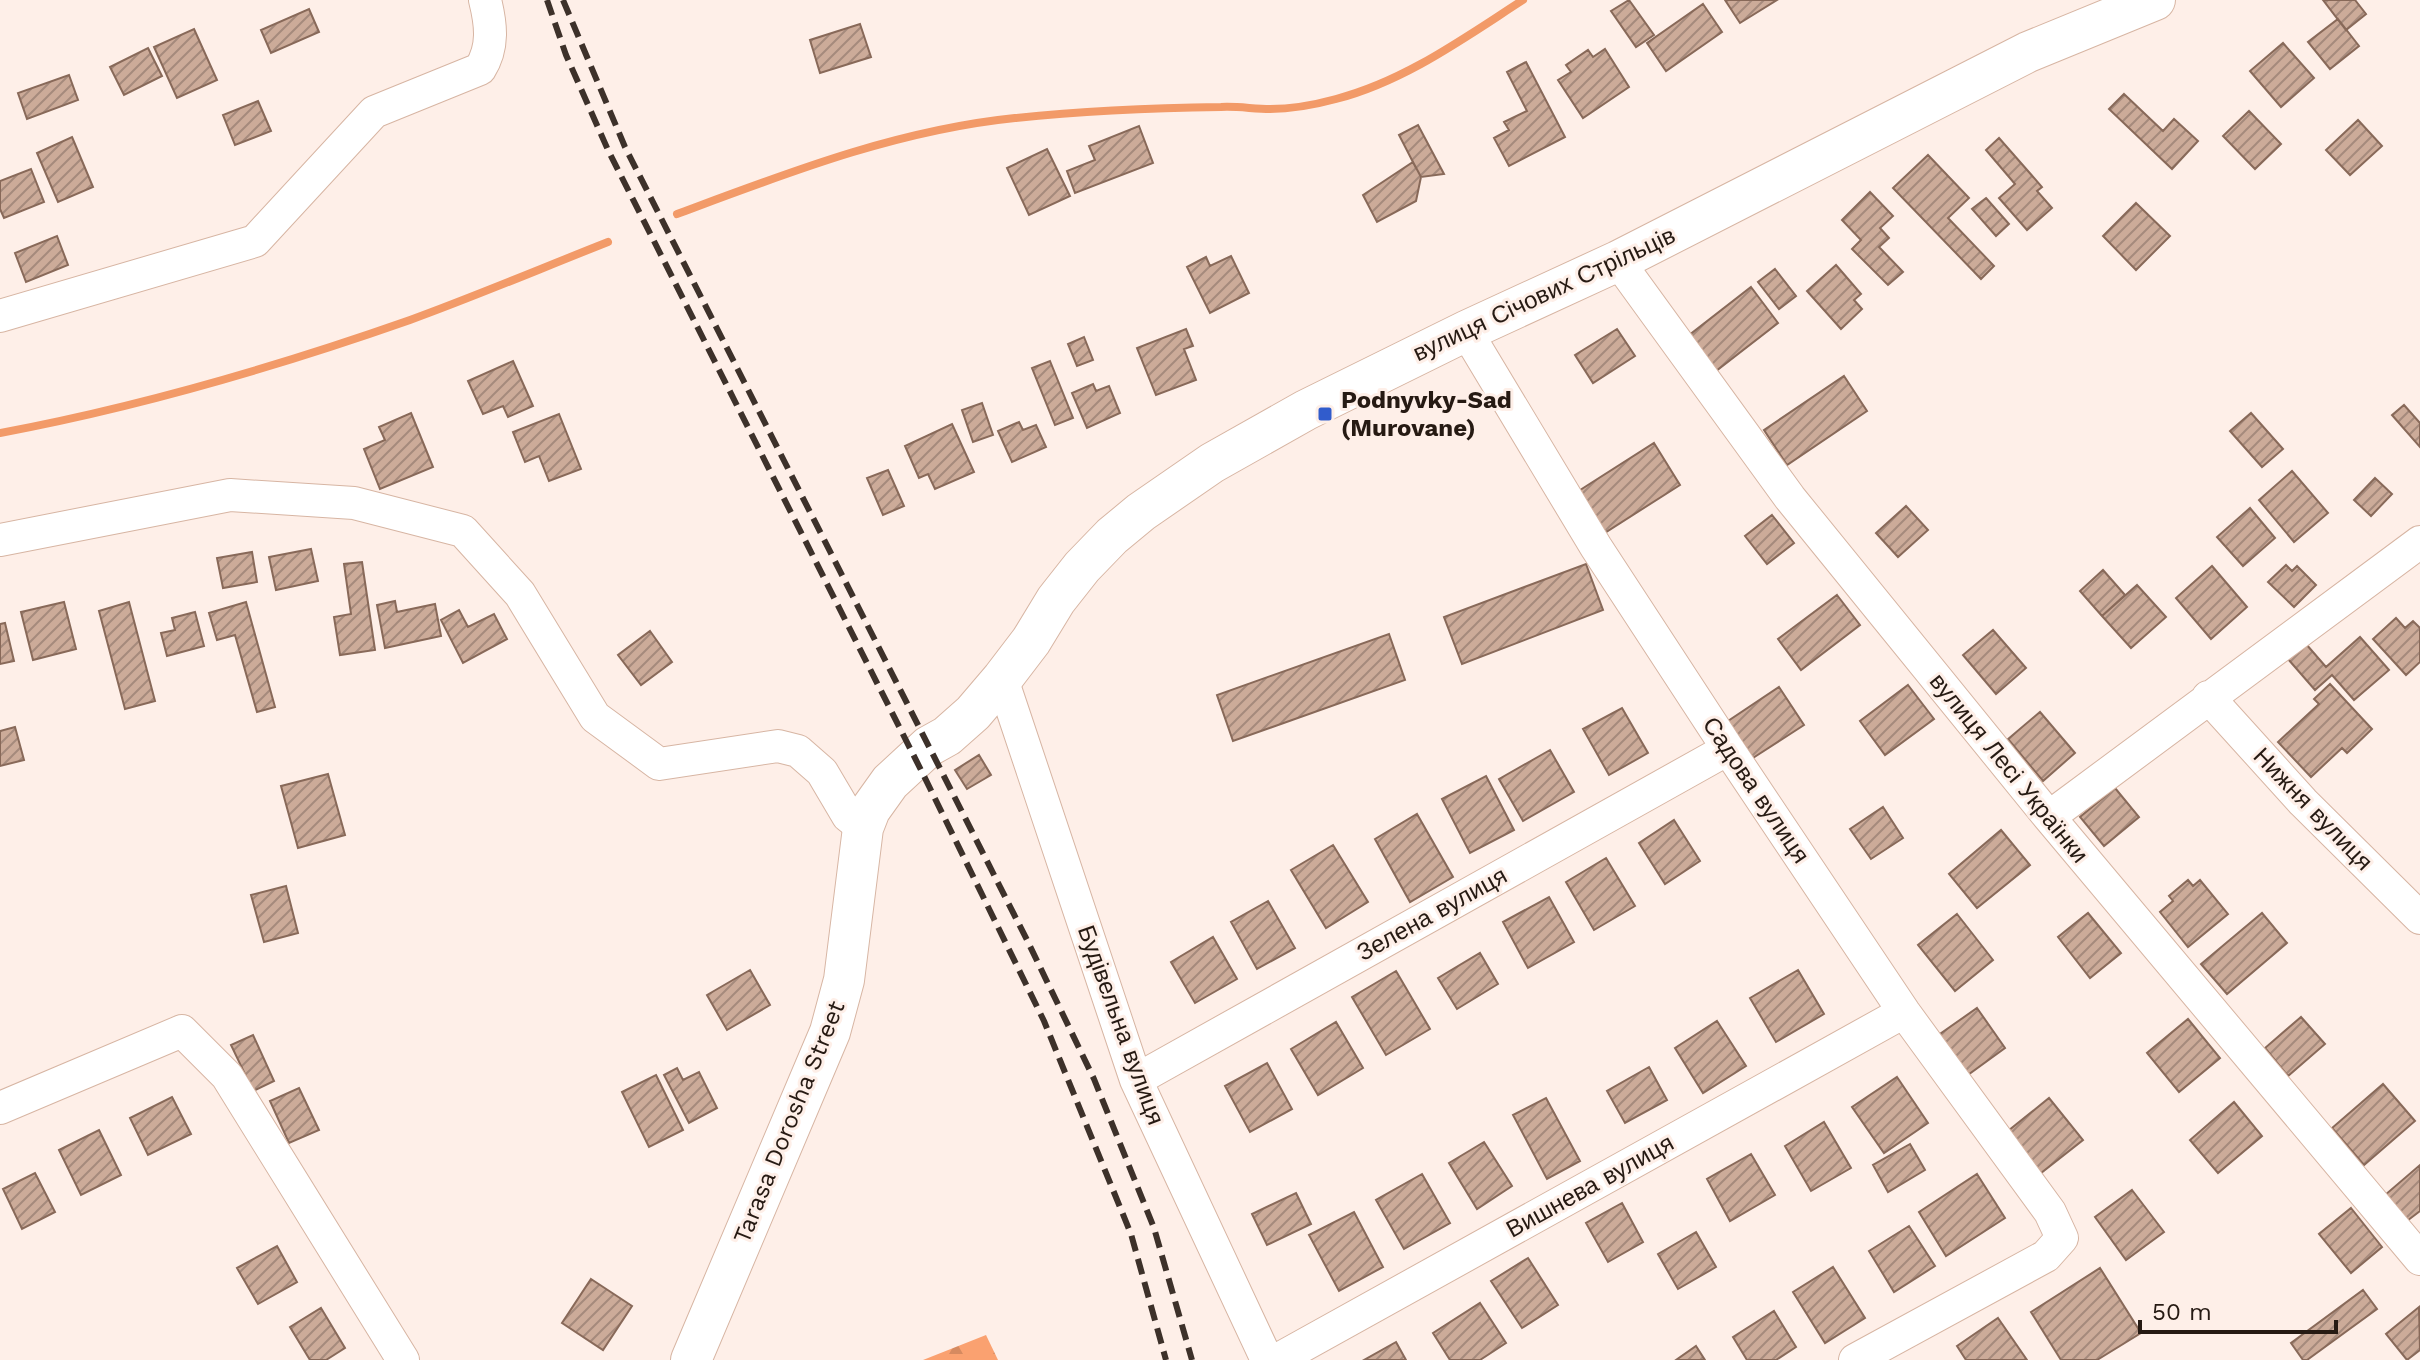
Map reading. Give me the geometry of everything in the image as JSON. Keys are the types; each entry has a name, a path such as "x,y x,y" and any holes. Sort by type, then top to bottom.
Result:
{"street":[{"path":"0,316 255,241 374,112 480,69 489,56 491,21 485,0"},
{"name":"вулиця Січових Стрільців","path":"863,828 870,810 890,782 922,752 947,736 973,713 1002,679 1082,567 1141,512 1212,463 1284,421 1466,331 1618,261 2028,52 2155,0"},
{"name":"вулиця Лесі Українки","path":"1618,261 1790,498 2049,817 2420,1259"},
{"name":"Садова вулиця","path":"1466,331 1596,547 1728,749 1904,1012 2050,1212 2062,1238 2046,1256 1855,1360"},
{"path":"0,540 230,495 354,503 463,531 520,594 595,717 659,764 778,746 798,751 822,772 848,816 863,828"},
{"path":"2049,817 2420,542"},
{"name":"Будівельна вулиця","path":"1002,679 1136,1080 1267,1360"},
{"name":"Нижня вулиця","path":"2208,697 2303,802 2420,918"},
{"name":"Зелена вулиця","path":"1136,1080 1728,749"},
{"name":"Tarasa Dorosha Street","path":"691,1360 830,1032 844,980 863,828"},
{"name":"Вишнева вулиця","path":"1277,1360 1904,1012"},
{"path":"0,1108 182,1031 227,1076 403,1360"}],"green space":[{"path":"986,1335 998,1360 923,1360"}],"building":[{"path":"1629,0 1654,35 1636,47 1611,11"},
{"path":"1725,0 1777,0 1740,23"},
{"path":"2323,0 2355,0 2366,14 2346,30"},
{"path":"1703,4 1722,32 1666,71 1647,43"},
{"path":"309,9 319,32 271,53 261,30"},
{"path":"2338,19 2359,46 2330,69 2308,42"},
{"path":"860,24 871,57 820,73 810,40"},
{"path":"194,29 217,80 177,98 154,47"},
{"path":"2283,43 2314,78 2281,107 2250,71"},
{"path":"148,48 162,76 124,95 110,67"},
{"path":"1605,49 1629,87 1583,118 1558,80 1571,72 1566,65 1588,50 1593,57"},
{"path":"1526,62 1565,137 1509,166 1494,138 1509,130 1504,122 1527,111 1507,72"},
{"path":"69,75 78,100 27,119 18,93"},
{"path":"2124,94 2163,131 2174,119 2198,141 2172,169 2109,109"},
{"path":"258,101 271,131 235,145 223,115"},
{"path":"2249,111 2281,144 2255,169 2223,136"},
{"path":"2358,120 2382,146 2350,175 2326,150"},
{"path":"1418,125 1444,174 1421,177 1413,162 1416,168 1399,135"},
{"path":"1139,126 1153,163 1075,193 1067,171 1095,160 1089,146"},
{"path":"72,137 93,187 58,202 37,153"},
{"path":"1999,138 2042,187 2037,191 2052,208 2027,230 1999,198 2015,184 1986,150"},
{"path":"1047,149 1070,196 1029,215 1007,168"},
{"path":"1928,155 1969,198 1948,218 1994,266 1981,279 1893,188"},
{"path":"1413,162 1421,177 1416,201 1377,222 1363,195"},
{"path":"31,169 44,202 4,218 0,209 0,181"},
{"path":"1870,192 1893,216 1880,228 1889,238 1879,247 1903,272 1888,285 1852,249 1861,240 1842,220"},
{"path":"1986,198 2009,224 1996,236 1972,209"},
{"path":"2136,203 2170,236 2136,270 2103,236"},
{"path":"57,236 68,265 26,282 15,253"},
{"path":"1231,256 1249,293 1210,313 1187,267 1206,257 1210,266"},
{"path":"1836,265 1861,294 1854,300 1862,309 1841,329 1807,291"},
{"path":"1775,269 1796,296 1779,309 1758,282"},
{"path":"1751,287 1778,323 1716,371 1688,336"},
{"path":"1186,329 1193,346 1184,349 1196,380 1156,395 1137,348"},
{"path":"1617,329 1635,356 1593,383 1575,355"},
{"path":"1084,337 1093,360 1077,366 1068,344"},
{"path":"513,361 533,406 508,417 503,406 483,414 468,381"},
{"path":"1050,361 1073,418 1055,425 1032,368"},
{"path":"1844,376 1867,411 1787,465 1764,430"},
{"path":"1093,384 1096,391 1109,386 1120,413 1087,428 1072,393"},
{"path":"982,403 993,435 973,442 962,410"},
{"path":"2404,405 2420,423 2420,447 2392,415"},
{"path":"411,413 433,467 380,489 364,449 385,440 379,427"},
{"path":"2251,413 2283,449 2262,467 2230,431"},
{"path":"559,414 581,469 549,481 539,456 525,462 513,432"},
{"path":"1019,422 1023,430 1036,425 1046,447 1012,462 998,431"},
{"path":"952,424 974,472 935,489 928,474 919,478 905,446"},
{"path":"1654,443 1680,485 1603,534 1577,492"},
{"path":"888,470 904,506 883,515 867,478"},
{"path":"2292,471 2328,513 2294,542 2259,500"},
{"path":"2375,478 2392,494 2371,516 2354,500"},
{"path":"1906,506 1928,530 1898,557 1876,533"},
{"path":"2250,508 2275,538 2243,566 2217,537"},
{"path":"1772,515 1794,543 1767,564 1745,536"},
{"path":"311,549 318,581 276,590 269,557"},
{"path":"252,552 257,582 223,588 217,558"},
{"path":"362,562 375,650 340,655 334,617 351,614 344,564"},
{"path":"1586,564 1603,610 1462,664 1444,617"},
{"path":"2286,565 2292,571 2297,566 2316,585 2294,607 2268,582"},
{"path":"2212,566 2247,607 2211,639 2176,598"},
{"path":"2103,570 2125,595 2102,616 2080,591"},
{"path":"2137,585 2166,617 2131,648 2102,616"},
{"path":"1837,595 1860,625 1801,670 1778,639"},
{"path":"395,601 397,612 435,604 441,636 385,648 377,605"},
{"path":"64,602 76,649 33,660 21,612"},
{"path":"129,602 155,701 125,709 99,611"},
{"path":"246,602 275,707 257,712 235,635 217,640 209,613"},
{"path":"459,610 468,627 494,614 507,639 463,663 441,620"},
{"path":"195,612 204,646 167,656 161,633 175,630 172,618"},
{"path":"2396,618 2405,628 2413,621 2420,628 2420,662 2406,675 2373,639"},
{"path":"5,623 14,661 0,664 0,624"},
{"path":"1993,630 2026,668 1996,694 1963,655"},
{"path":"650,631 672,662 641,685 618,655"},
{"path":"1389,634 1405,680 1233,741 1217,695"},
{"path":"2360,637 2389,670 2354,700 2332,675 2315,690 2288,659 2306,644 2326,667"},
{"path":"2330,684 2372,729 2347,753 2342,748 2311,777 2278,742 2319,704 2314,699"},
{"path":"1908,685 1934,719 1885,755 1860,721"},
{"path":"1779,687 1804,725 1753,758 1728,721"},
{"path":"1622,708 1648,753 1609,775 1583,729"},
{"path":"2040,712 2075,753 2043,781 2008,739"},
{"path":"15,727 24,760 0,766 0,731"},
{"path":"1550,750 1574,792 1523,821 1499,779"},
{"path":"979,755 991,775 967,789 955,770"},
{"path":"328,774 345,835 298,848 281,786"},
{"path":"1486,776 1514,830 1470,853 1442,799"},
{"path":"2115,788 2139,817 2104,846 2080,817"},
{"path":"1883,807 1903,838 1871,859 1850,829"},
{"path":"1417,814 1453,877 1410,902 1375,839"},
{"path":"1674,820 1700,861 1665,884 1639,843"},
{"path":"2001,830 2030,865 1977,908 1949,874"},
{"path":"1333,845 1368,902 1326,928 1291,870"},
{"path":"1606,858 1635,906 1594,930 1566,882"},
{"path":"2188,880 2193,886 2200,880 2228,914 2188,947 2160,912 2173,901 2169,896"},
{"path":"286,886 298,933 264,942 251,895"},
{"path":"1549,897 1574,942 1528,968 1503,922"},
{"path":"1268,901 1295,948 1257,969 1231,922"},
{"path":"2088,913 2121,953 2090,978 2058,937"},
{"path":"2262,913 2287,943 2227,994 2201,964"},
{"path":"1957,914 1993,960 1955,991 1918,945"},
{"path":"1213,937 1237,979 1195,1003 1171,962"},
{"path":"1480,953 1498,984 1457,1009 1438,978"},
{"path":"750,970 770,1005 727,1030 707,995"},
{"path":"1798,970 1824,1014 1776,1042 1750,998"},
{"path":"1396,971 1430,1029 1386,1055 1352,997"},
{"path":"1977,1008 2005,1048 1965,1077 1937,1036"},
{"path":"2301,1017 2325,1044 2288,1076 2265,1048"},
{"path":"2188,1019 2220,1058 2179,1092 2147,1053"},
{"path":"1717,1021 1746,1066 1703,1093 1675,1048"},
{"path":"1336,1022 1363,1068 1318,1095 1291,1049"},
{"path":"253,1035 274,1081 253,1091 231,1045"},
{"path":"1267,1063 1292,1109 1250,1132 1225,1086"},
{"path":"1649,1067 1667,1100 1625,1123 1607,1091"},
{"path":"677,1068 683,1080 699,1072 717,1108 689,1123 664,1075"},
{"path":"656,1075 683,1130 649,1147 622,1092"},
{"path":"1897,1077 1928,1123 1884,1153 1852,1107"},
{"path":"2383,1084 2415,1121 2364,1165 2332,1128"},
{"path":"299,1088 319,1130 289,1143 270,1101"},
{"path":"172,1097 191,1134 148,1155 130,1118"},
{"path":"1546,1098 1580,1161 1547,1179 1513,1115"},
{"path":"2049,1098 2083,1140 2041,1173 2008,1131"},
{"path":"2234,1102 2262,1136 2218,1173 2190,1140"},
{"path":"1824,1122 1851,1168 1811,1191 1785,1146"},
{"path":"99,1130 121,1175 81,1195 59,1150"},
{"path":"1484,1142 1512,1186 1477,1209 1449,1163"},
{"path":"1910,1144 1925,1170 1888,1192 1873,1165"},
{"path":"1751,1154 1775,1195 1730,1221 1707,1179"},
{"path":"2420,1165 2420,1211 2407,1221 2385,1195"},
{"path":"35,1173 55,1212 22,1229 3,1189"},
{"path":"1422,1174 1450,1223 1404,1249 1376,1200"},
{"path":"1977,1174 2005,1218 1946,1256 1919,1212"},
{"path":"2132,1190 2164,1232 2126,1260 2095,1217"},
{"path":"1296,1193 1311,1224 1267,1245 1252,1214"},
{"path":"1622,1203 1643,1242 1608,1262 1586,1223"},
{"path":"2351,1208 2382,1247 2351,1273 2319,1234"},
{"path":"1354,1212 1383,1267 1339,1291 1309,1235"},
{"path":"1909,1226 1935,1266 1894,1292 1869,1251"},
{"path":"1696,1232 1716,1267 1678,1289 1658,1254"},
{"path":"277,1246 297,1282 258,1304 237,1268"},
{"path":"1528,1258 1558,1305 1522,1328 1491,1281"},
{"path":"1833,1267 1865,1318 1825,1343 1793,1292"},
{"path":"2100,1268 2141,1333 2097,1360 2061,1360 2031,1312"},
{"path":"591,1279 632,1306 603,1350 562,1323"},
{"path":"2363,1290 2377,1309 2303,1360 2291,1343"},
{"path":"1480,1303 1506,1343 1480,1360 1450,1360 1433,1333"},
{"path":"2419,1307 2420,1350 2407,1360 2386,1334"},
{"path":"321,1308 345,1348 326,1360 310,1360 290,1327"},
{"path":"1774,1311 1796,1347 1776,1360 1747,1360 1733,1337"},
{"path":"1998,1318 2027,1360 1966,1360 1957,1346"},
{"path":"1396,1342 1406,1360 1364,1360"},
{"path":"1696,1346 1705,1360 1676,1360"}],"waterway":[{"path":"677,214 843,155 971,124 1118,110 1278,109 1328,101 1410,70 1523,0"},
{"path":"0,433 155,398 309,354 435,311 608,242"}],"railway":[{"path":"547,0 566,55 608,150 1044,1021 1131,1234 1166,1360"},
{"path":"563,0 625,147 1027,940 1094,1079 1154,1228 1192,1360"}],"place":[{"name":"Podnyvky-Sad (Murovane)","path":"1325,414"}]}
